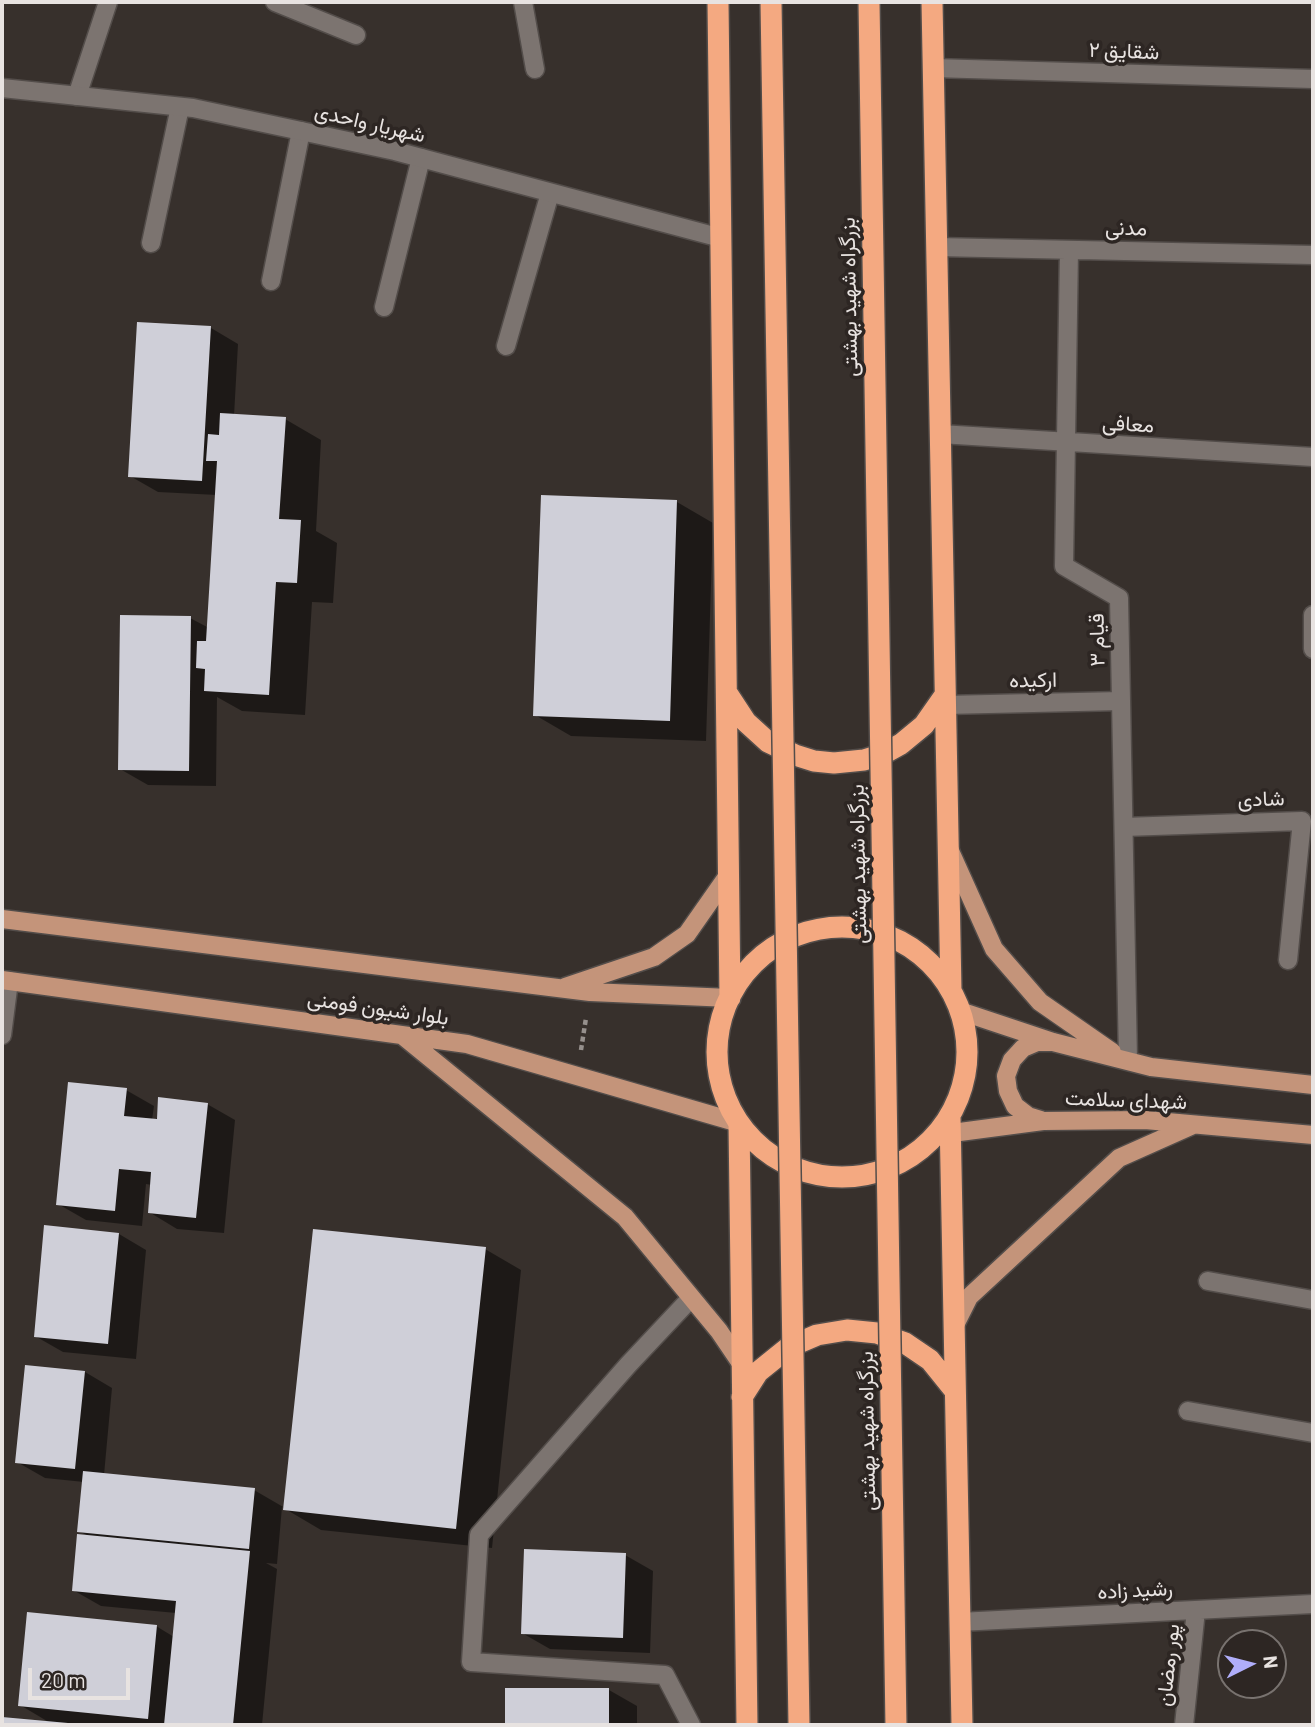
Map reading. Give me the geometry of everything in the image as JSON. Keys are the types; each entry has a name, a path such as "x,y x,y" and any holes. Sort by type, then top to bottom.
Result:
{"highway":[{"path":"718,2 730,998"},
{"path":"771,2 799,1725"},
{"name":"بزرگراه شهید بهشتی","path":"869,2 897,1725"},
{"path":"932,2 951,991"},
{"path":"726,691 746,722 768,741 794,755 834,763 864,760 901,744 925,725 946,699"},
{"path":"833,927 866,929 897,939 924,958 939,973 951,991 966,1033 966,1065 962,1087 950,1117 937,1135 912,1157 873,1174 841,1178 808,1173 788,1166 761,1147 739,1123 724,1094 718,1062 719,1029 730,998 748,970 772,948 802,934 833,927"},
{"path":"950,1117 962,1725"},
{"path":"739,1123 747,1725"},
{"path":"742,1397 758,1373 789,1347 817,1335 847,1330 877,1333 905,1343 930,1360 955,1391"}],"main road":[{"path":"948,846 994,949 1040,1002 1125,1059"},
{"path":"559,989 654,957 687,934 729,874"},
{"name":"بلوار شیون فومنی","path":"2,919 559,989 730,998"},
{"name":"بلوار شیون فومنی","path":"5,980 467,1044 739,1123"},
{"name":"شهدای سلامت","path":"960,1011 1053,1042 1151,1067 1313,1085"},
{"path":"402,1035 625,1217 720,1333 742,1365"},
{"path":"1043,1121 1028,1116 1015,1106 1008,1091 1006,1076 1012,1060 1023,1048 1037,1042 1053,1042"},
{"name":"شهدای سلامت","path":"937,1135 1043,1121 1145,1120 1313,1135"},
{"path":"954,1327 969,1297 1119,1158 1194,1125"}],"street":[{"path":"77,96 108,2"},
{"path":"275,2 356,35"},
{"path":"523,2 535,69"},
{"name":"شقایق ۲","path":"933,68 1313,79"},
{"name":"شهریار واحدی","path":"2,88 180,107 301,131 421,158 721,238"},
{"path":"151,243 180,107"},
{"path":"271,281 301,131"},
{"path":"384,307 421,158"},
{"path":"506,346 550,193"},
{"name":"مدنی","path":"937,247 1313,255"},
{"name":"قیام ۳","path":"1069,250 1064,566 1119,598 1125,1059"},
{"name":"معافی","path":"940,434 1313,457"},
{"path":"1312,649 1313,615"},
{"name":"ارکیده","path":"946,699 1121,701"},
{"name":"شادی","path":"1124,827 1302,821 1288,960"},
{"path":"2,1035 5,980"},
{"path":"1208,1282 1313,1300"},
{"path":"691,1298 628,1365 479,1535 471,1662 666,1675 691,1725"},
{"path":"1188,1411 1313,1433"},
{"name":"رشید زاده","path":"960,1622 1313,1604"},
{"name":"پور رمضان","path":"1184,1725 1196,1610"}],"path":[{"path":"578,1076 590,992"}],"building":[{"path":"137,322 211,326 202,481 128,477"},
{"path":"220,413 286,417 279,519 301,520 297,583 276,582 269,695 204,691 205,669 196,668 197,641 206,641 217,461 206,461 208,434 219,435"},
{"path":"541,495 677,500 670,721 533,716"},
{"path":"120,615 191,616 189,771 118,770"},
{"path":"68,1082 127,1088 124,1116 157,1119 158,1097 208,1103 196,1218 148,1213 151,1172 119,1169 115,1211 56,1205"},
{"path":"44,1225 119,1233 108,1344 34,1337"},
{"path":"313,1229 486,1247 456,1529 283,1510"},
{"path":"25,1365 85,1371 75,1469 15,1463"},
{"path":"83,1471 255,1488 249,1549 77,1532"},
{"path":"77,1534 250,1551 233,1725 164,1725 176,1601 72,1591"},
{"path":"524,1549 626,1553 623,1638 521,1634"},
{"path":"27,1612 157,1625 148,1719 18,1706"},
{"path":"505,1688 609,1688 609,1725 505,1725"},
{"path":"2,1717 68,1723 2,1725"}]}
